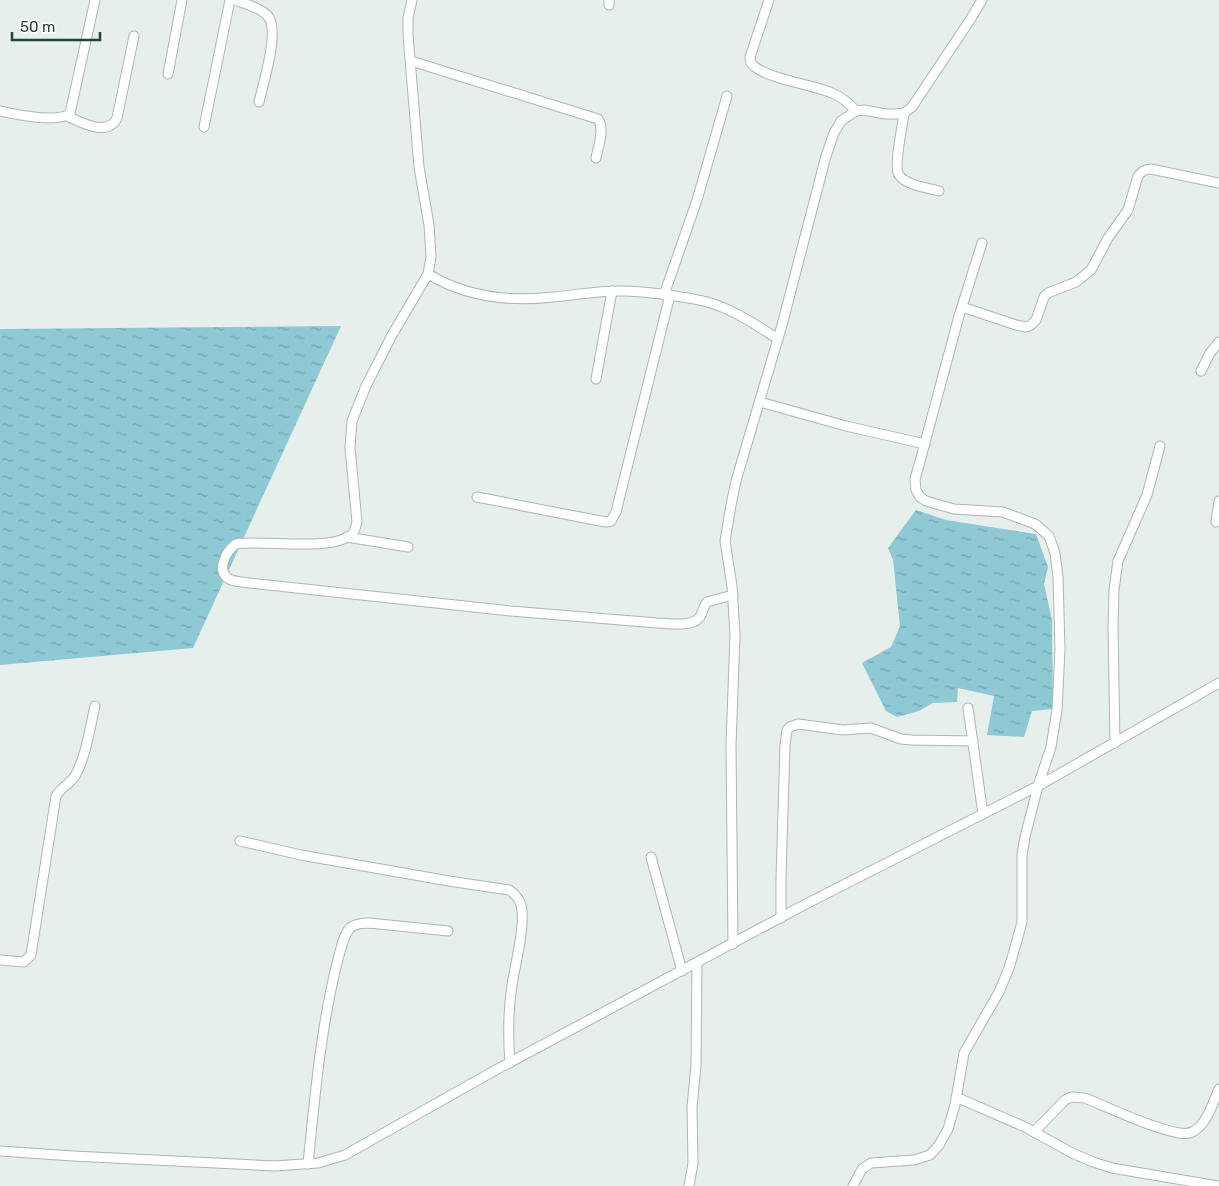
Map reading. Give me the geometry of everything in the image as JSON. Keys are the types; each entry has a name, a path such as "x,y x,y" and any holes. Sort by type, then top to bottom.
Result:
{"street":[{"path":"67,116 72,110 95,0"},
{"path":"168,74 182,0"},
{"path":"204,127 230,0"},
{"path":"235,0 261,10 268,16 272,24 268,62 259,102"},
{"path":"412,0 408,18 411,61 420,168 432,257 427,277 406,311 366,386 352,421 350,448 357,522 354,532 347,538 318,544 236,544 227,553 223,569 224,575 228,578 249,583 521,612 657,623 695,621 699,618 707,602 733,595"},
{"path":"769,0 750,57 750,62 753,66 772,74 830,92 841,98 856,111"},
{"path":"733,944 731,745 735,635 733,595 726,541 727,524 736,481 778,340 826,156 834,133 841,121 856,111 864,110 885,114 904,113 912,107 982,0"},
{"path":"0,111 40,117 54,118 67,116 92,126 108,128 113,125 117,118 134,36"},
{"path":"411,61 598,119 601,123 601,130 596,158"},
{"path":"477,497 606,522 611,521 616,512 667,295 727,96"},
{"path":"904,113 896,168 904,179 939,191"},
{"path":"962,307 1016,325 1026,327 1031,325 1036,320 1044,297 1048,293 1076,282 1091,270 1108,238 1128,210 1138,176 1141,172 1151,169 1219,183"},
{"path":"853,1186 862,1169 871,1163 914,1160 930,1155 939,1145 948,1128 964,1052 999,992 1009,968 1022,922 1022,855 1038,786 1051,747 1059,680 1058,577 1055,553 1049,536 1035,524 1019,517 1003,512 954,509 935,505 920,497 916,490 916,479 925,444 962,307 982,243"},
{"path":"427,277 478,294 511,299 627,290 709,302 753,322 778,340"},
{"path":"596,379 612,291"},
{"path":"1201,371 1210,353 1219,342"},
{"path":"760,402 846,426 925,444"},
{"path":"1115,743 1113,626 1114,590 1118,561 1147,494 1160,446"},
{"path":"1216,522 1219,501"},
{"path":"347,538 408,547"},
{"path":"0,1151 274,1166 308,1164 330,1160 352,1151 510,1063 781,918 1038,786 1219,683"},
{"path":"0,960 24,962 31,955 56,796 59,790 76,774 94,706"},
{"path":"968,708 983,814"},
{"path":"781,918 785,745 787,730 790,726 798,724 843,730 872,728 901,739 973,741"},
{"path":"240,841 301,855 441,880 510,890 517,896 521,905 522,918 511,988 508,1042 510,1063"},
{"path":"651,858 682,971"},
{"path":"308,1164 324,1028 332,985 345,936 351,928 369,923 448,931"},
{"path":"689,1186 693,1163 692,1107 696,1065 697,963"},
{"path":"1034,1132 1065,1100 1076,1097 1085,1098 1152,1124 1186,1134 1198,1128 1219,1089"},
{"path":"956,1097 1034,1132 1072,1153 1112,1168 1218,1186"}],"water":[{"path":"341,326 193,648 0,665 0,329"},
{"path":"916,510 946,520 1036,534 1048,567 1044,584 1052,620 1053,709 1032,711 1024,737 987,735 994,696 958,688 957,702 933,703 919,711 897,717 886,711 862,663 891,647 900,626 893,560 888,548"}]}
